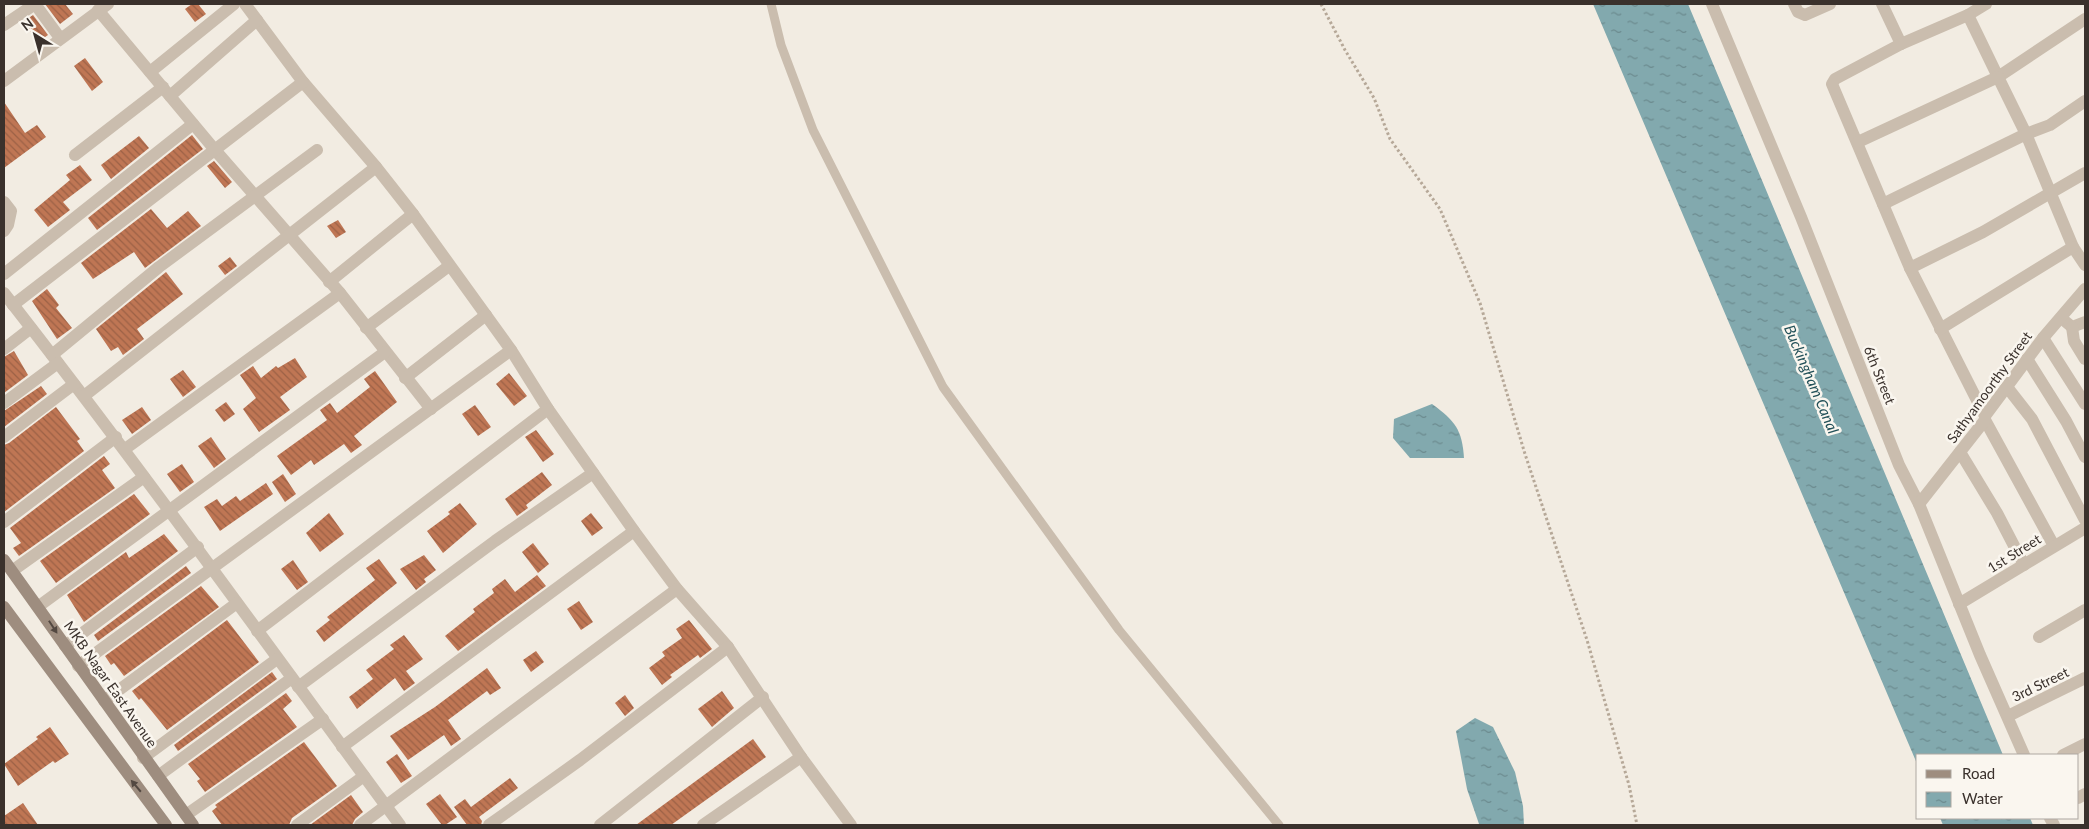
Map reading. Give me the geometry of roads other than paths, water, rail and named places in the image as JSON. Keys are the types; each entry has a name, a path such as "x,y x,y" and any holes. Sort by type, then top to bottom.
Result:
{"main road":[{"name":"MKB Nagar East Avenue","path":"4,560 39,606 78,666 104,700 143,758 190,820"},
{"path":"4,607 166,825"}],"street":[{"path":"4,25 35,4 60,38"},
{"path":"150,72 234,4"},
{"path":"245,4 303,82 376,167 412,214 511,350 548,409 634,531 677,589 728,647 763,697 801,757 851,825"},
{"name":"6th Street","path":"1712,4 1801,217 1899,465 1919,504 1959,604 2024,754"},
{"path":"1794,4 1798,12 1806,15 1830,4"},
{"path":"1882,4 1901,44"},
{"path":"1986,4 1968,15 1901,44 1835,79 1832,84 1910,268 1985,418 2054,546"},
{"path":"4,81 103,7 150,72 255,197 340,293 430,409"},
{"path":"1968,15 2026,134 2050,195 2074,247 2085,265"},
{"path":"1858,142 1998,77 2085,19"},
{"path":"75,155 166,91 257,20"},
{"path":"13,305 303,82"},
{"path":"1883,204 2026,134 2050,126 2085,101"},
{"path":"4,274 194,124"},
{"path":"4,403 159,267 317,150"},
{"path":"84,396 376,167"},
{"path":"1910,268 1983,232 2050,195 2085,173"},
{"path":"4,202 11,212 8,225 4,231"},
{"path":"329,282 412,214"},
{"path":"1940,328 2074,247"},
{"path":"366,328 449,266"},
{"name":"Sathyamoorthy Street","path":"1919,504 1960,452 2043,338 2085,289"},
{"path":"4,293 116,437 198,547 277,659 400,825"},
{"path":"125,449 340,293"},
{"path":"405,378 486,315"},
{"path":"2061,317 2072,327 2074,341 2085,359"},
{"path":"2072,327 2085,322"},
{"path":"4,349 31,328"},
{"path":"2043,338 2085,404"},
{"path":"78,666 511,350"},
{"path":"39,606 385,352"},
{"path":"2027,359 2066,420 2085,457"},
{"path":"4,437 74,384"},
{"path":"2007,387 2032,419 2085,520"},
{"path":"257,631 548,409"},
{"path":"4,522 116,437"},
{"path":"1960,452 1997,513 2024,565"},
{"path":"158,776 295,683 593,473"},
{"path":"12,571 144,477"},
{"name":"1st Street","path":"1959,604 2085,528"},
{"path":"342,747 634,531"},
{"path":"65,646 198,547"},
{"path":"360,825 677,589"},
{"path":"104,700 237,603"},
{"path":"2039,637 2085,610"},
{"path":"489,825 580,760 728,647"},
{"path":"143,758 277,659"},
{"name":"3rd Street","path":"2008,716 2085,678"},
{"path":"600,825 763,697"},
{"path":"190,820 323,719"},
{"path":"2065,754 2085,744"},
{"path":"703,825 801,757"},
{"path":"297,825 364,776"}],"lane":[{"path":"771,4 780,45 813,130 943,388 1119,630 1279,825"}],"water":[{"name":"Buckingham Canal","path":"1593,4 1688,4 2003,754 1916,754 1916,761"},
{"path":"1432,404 1456,426 1464,458 1410,458 1393,438 1394,419"},
{"path":"1475,718 1493,727 1515,772 1523,806 1524,825 1479,824 1467,789 1456,731"},
{"path":"1940,819 2030,819 2033,825 1943,825"}]}
